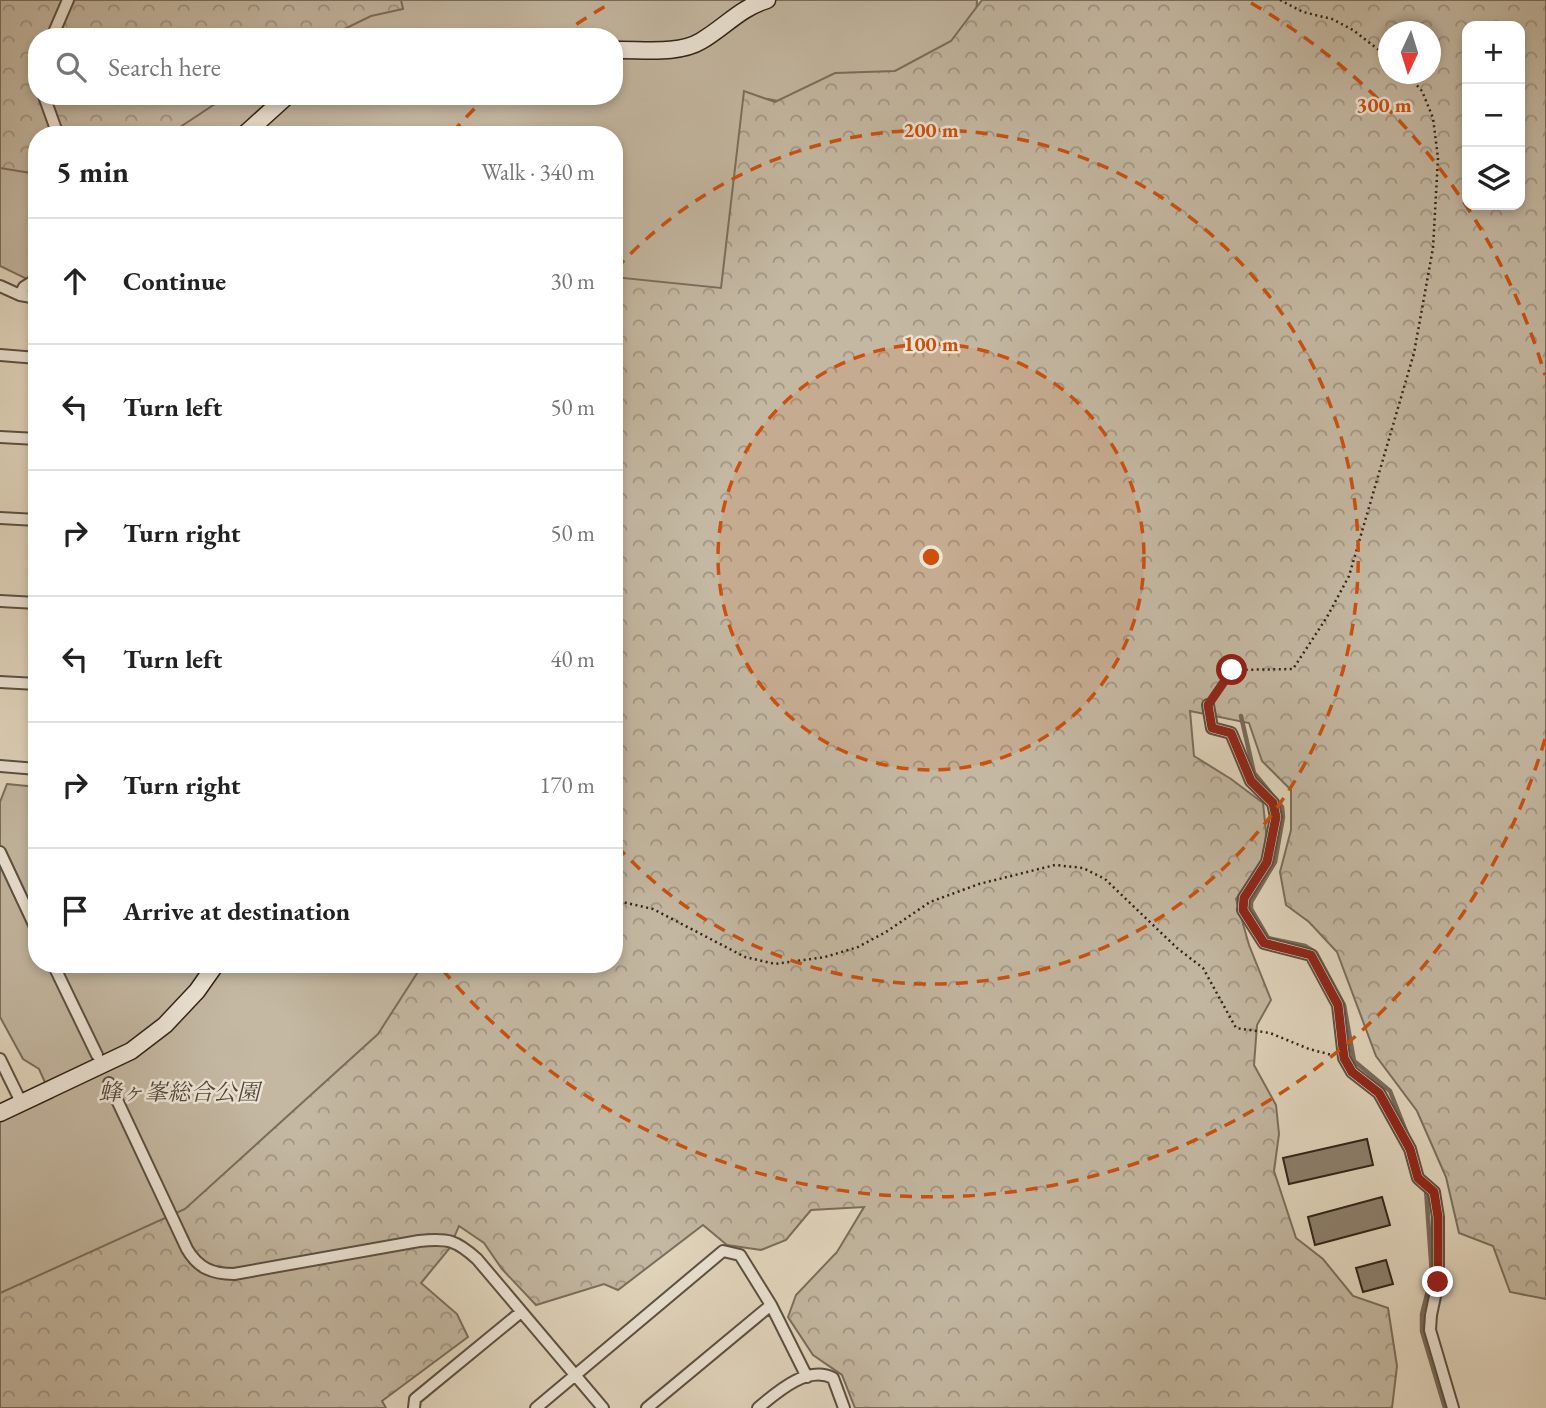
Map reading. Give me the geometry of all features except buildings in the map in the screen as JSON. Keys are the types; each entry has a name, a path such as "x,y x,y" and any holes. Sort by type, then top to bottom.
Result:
{"street":[{"path":"56,28 68,0"},
{"path":"623,50 689,46 701,41 749,6 766,0"},
{"path":"47,105 55,126"},
{"path":"254,126 277,105"},
{"path":"20,295 28,285"},
{"path":"0,286 28,296"},
{"path":"0,355 28,357"},
{"path":"0,437 28,439"},
{"path":"0,517 28,519"},
{"path":"0,601 28,603"},
{"path":"0,682 28,684"},
{"path":"1208,705 1212,728 1231,733 1251,781 1273,803 1276,817 1267,862 1244,898 1243,910 1264,943 1311,955 1338,1005 1344,1058 1352,1072 1379,1093 1410,1149 1418,1178 1434,1192 1438,1217 1438,1282 1430,1330 1453,1408"},
{"path":"0,766 28,768"},
{"path":"0,852 28,912"},
{"path":"57,973 97,1055"},
{"path":"0,1113 131,1051 165,1025 197,991 210,973"},
{"path":"0,1059 21,1102"},
{"path":"109,1083 187,1249 194,1261 204,1269 234,1275 419,1241 444,1239 461,1245 477,1259 603,1408"},
{"path":"537,1408 723,1251 740,1255 771,1305 807,1377"},
{"path":"647,1408 771,1305"},
{"path":"414,1408 415,1399 522,1312"},
{"path":"758,1408 784,1387 807,1377 825,1374 833,1378 844,1408"}],"path":[{"path":"1280,0 1303,12 1332,19 1353,30 1378,49"},
{"path":"1208,705 1232,670 1293,669 1327,617 1349,576 1414,353 1433,248 1438,158 1433,118 1422,92 1415,84"},
{"path":"623,902 653,909 745,957 775,964 825,957 858,947 886,932 930,902 979,884 1055,865 1083,868 1105,879 1177,948 1202,968 1236,1028 1270,1033 1309,1049 1344,1058"}],"green space":[{"path":"0,0 977,0 975,36 902,80 798,105 768,99 759,219 623,544 623,126 28,126 28,280 0,266"},
{"path":"0,0 401,0 403,9 371,16 346,28 28,28 28,105 213,105 182,126 28,126 28,173 0,168"},
{"path":"982,0 1546,0 1546,1299 1510,1292 1493,1246 1459,1233 1446,1177 1417,1111 1376,1056 1337,952 1309,922 1286,905 1280,872 1291,830 1291,790 1262,761 1249,723 1190,711 1194,756 1263,803 1265,856 1236,899 1249,945 1271,1000 1257,1025 1254,1065 1276,1105 1279,1134 1274,1171 1296,1238 1323,1259 1353,1296 1388,1308 1397,1366 1392,1408 855,1408 842,1375 813,1355 788,1317 796,1295 837,1252 864,1207 811,1210 786,1240 761,1250 727,1245 703,1225 618,1290 604,1284 536,1305 502,1269 484,1243 459,1226 449,1249 421,1283 457,1314 468,1337 382,1401 386,1408 0,1408 0,1293 185,1209 378,1034 417,973 623,973 623,278 721,288 744,91 775,102 835,73 895,71 951,41"},
{"name":"蜂ヶ峯総合公園","path":"7,784 28,786 28,973 458,973 217,1232 0,1306 0,1122 52,1098 39,1069 23,1059 0,1017 0,802"}],"waterway":[{"path":"1241,716 1254,773 1282,807 1283,817 1275,862 1251,902 1251,909 1268,938 1305,946 1316,953 1344,1005 1354,1061 1390,1091 1407,1134"},
{"path":"1426,1189 1432,1275 1422,1314 1422,1331 1445,1408"}],"route":[{"path":"1232,670 1208,705 1212,728 1231,733 1251,781 1273,803 1276,817 1267,862 1244,898 1243,910 1264,943 1311,955 1338,1005 1344,1058 1352,1072 1379,1093 1410,1149 1418,1178 1434,1192 1438,1217 1438,1282"}]}
